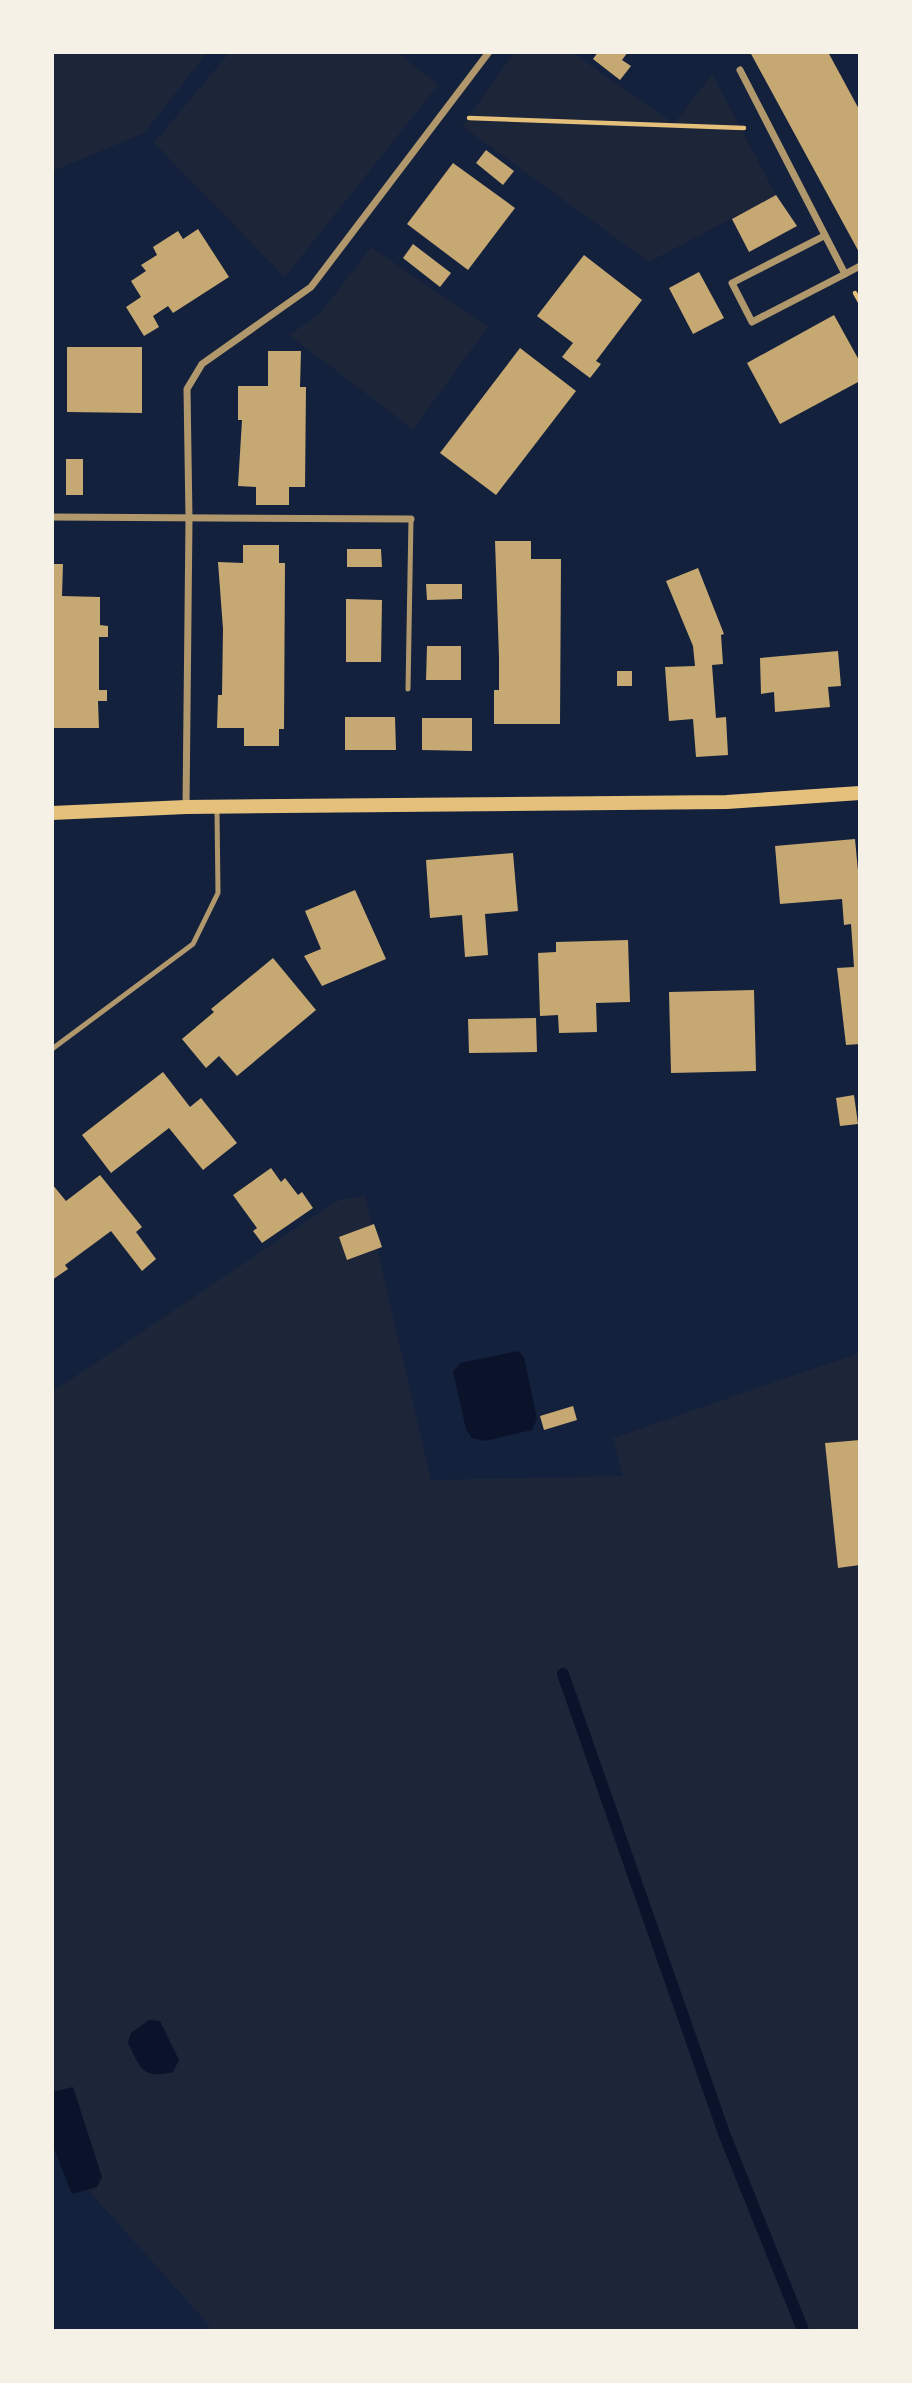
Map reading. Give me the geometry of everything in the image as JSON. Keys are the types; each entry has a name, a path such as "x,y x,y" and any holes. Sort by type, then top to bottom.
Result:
{"main road":[{"path":"52,813 217,806 727,802 859,793"}],"street":[{"path":"186,807 189,519 187,389 202,364 311,287 489,52"},
{"path":"740,70 845,274"},
{"path":"824,236 732,282 752,322 859,266"},
{"path":"52,517 411,519"}],"lane":[{"path":"408,689 411,519"},
{"path":"52,1049 193,944 218,893 217,806"}],"path":[{"path":"440,117 769,127"}],"shaded area":[{"path":"53,52 207,53 144,133 53,171"},
{"path":"229,53 398,53 438,85 285,277 154,143"},
{"path":"514,53 573,53 674,124 712,74 776,195 649,262 462,126"},
{"path":"371,247 488,327 413,429 289,335 319,315"},
{"path":"365,1196 431,1480 623,1476 613,1438 859,1353 859,2330 206,2330 210,2326 53,2151 52,1392 339,1200"},
{"path":"518,1351 524,1357 537,1419 532,1430 485,1441 472,1438 466,1429 453,1372 460,1363"},
{"path":"149,2020 160,2021 179,2060 173,2072 155,2074 143,2070 128,2043 131,2033"},
{"path":"73,2087 102,2177 97,2187 72,2194 53,2147 52,2092"}],"building":[{"path":"598,52 628,52 622,60 631,66 620,80 593,59"},
{"path":"750,52 828,52 860,111 860,254"},
{"path":"486,150 514,171 503,185 476,163"},
{"path":"453,163 515,208 468,270 407,224"},
{"path":"776,195 797,226 749,252 732,219"},
{"path":"198,229 229,277 173,313 168,306 153,316 159,327 144,336 126,307 141,297 131,281 146,271 141,265 157,255 153,247 178,231 183,239"},
{"path":"413,244 451,273 440,287 403,258"},
{"path":"584,255 642,300 596,361 601,364 590,378 562,357 573,343 537,316"},
{"path":"699,272 724,318 693,334 669,288"},
{"path":"834,315 860,362 860,381 780,424 747,363"},
{"path":"67,347 142,347 142,413 67,412"},
{"path":"520,348 576,391 496,495 440,453"},
{"path":"268,351 301,351 300,387 306,387 305,487 289,487 289,505 256,505 256,487 238,486 242,420 238,420 238,386 268,386"},
{"path":"66,459 83,459 83,495 66,495"},
{"path":"495,541 531,541 531,559 561,559 560,724 494,724 494,690 499,690"},
{"path":"243,545 279,545 279,563 285,563 284,729 279,729 279,746 244,746 244,728 217,728 218,695 222,695 223,629 218,562 243,563"},
{"path":"347,549 381,549 382,567 347,567"},
{"path":"52,564 63,564 62,596 100,597 100,625 108,626 108,637 99,637 99,690 107,690 107,701 98,701 99,728 52,728"},
{"path":"698,568 724,634 721,635 723,664 712,665 716,718 726,717 728,755 696,757 693,719 669,721 665,667 695,666 693,646 666,581"},
{"path":"426,584 462,584 462,599 427,600"},
{"path":"346,599 382,600 381,662 346,662"},
{"path":"427,646 461,646 461,680 426,680"},
{"path":"838,651 841,686 828,687 830,707 775,712 774,692 761,694 760,658"},
{"path":"617,671 632,671 632,686 617,686"},
{"path":"345,717 395,717 396,750 345,750"},
{"path":"422,718 472,718 472,751 422,750"},
{"path":"855,839 860,892 860,1044 846,1045 837,968 854,967 851,924 844,925 842,899 780,904 775,846"},
{"path":"513,853 518,911 485,914 488,955 465,957 462,915 430,918 426,860"},
{"path":"355,890 386,959 322,986 304,956 321,949 305,911"},
{"path":"628,940 630,1002 596,1003 597,1032 559,1033 558,1015 540,1016 538,953 556,952 556,942"},
{"path":"273,958 316,1010 237,1076 219,1056 206,1068 182,1039 214,1012 211,1009"},
{"path":"754,990 756,1071 671,1073 669,992"},
{"path":"536,1018 537,1052 469,1053 468,1019"},
{"path":"163,1072 190,1107 201,1098 237,1143 203,1170 169,1128 111,1173 82,1135"},
{"path":"854,1095 858,1124 840,1126 836,1098"},
{"path":"271,1168 281,1182 285,1178 298,1195 302,1192 313,1208 262,1243 253,1231 257,1228 233,1195"},
{"path":"100,1175 142,1227 136,1232 156,1259 142,1271 111,1231 65,1265 68,1269 52,1280 52,1184 66,1201"},
{"path":"374,1224 382,1247 347,1260 339,1237"},
{"path":"573,1406 577,1420 544,1430 540,1416"},
{"path":"860,1440 860,1565 838,1568 825,1443"}],"waterway":[{"path":"563,1674 725,2136 803,2330"}]}
